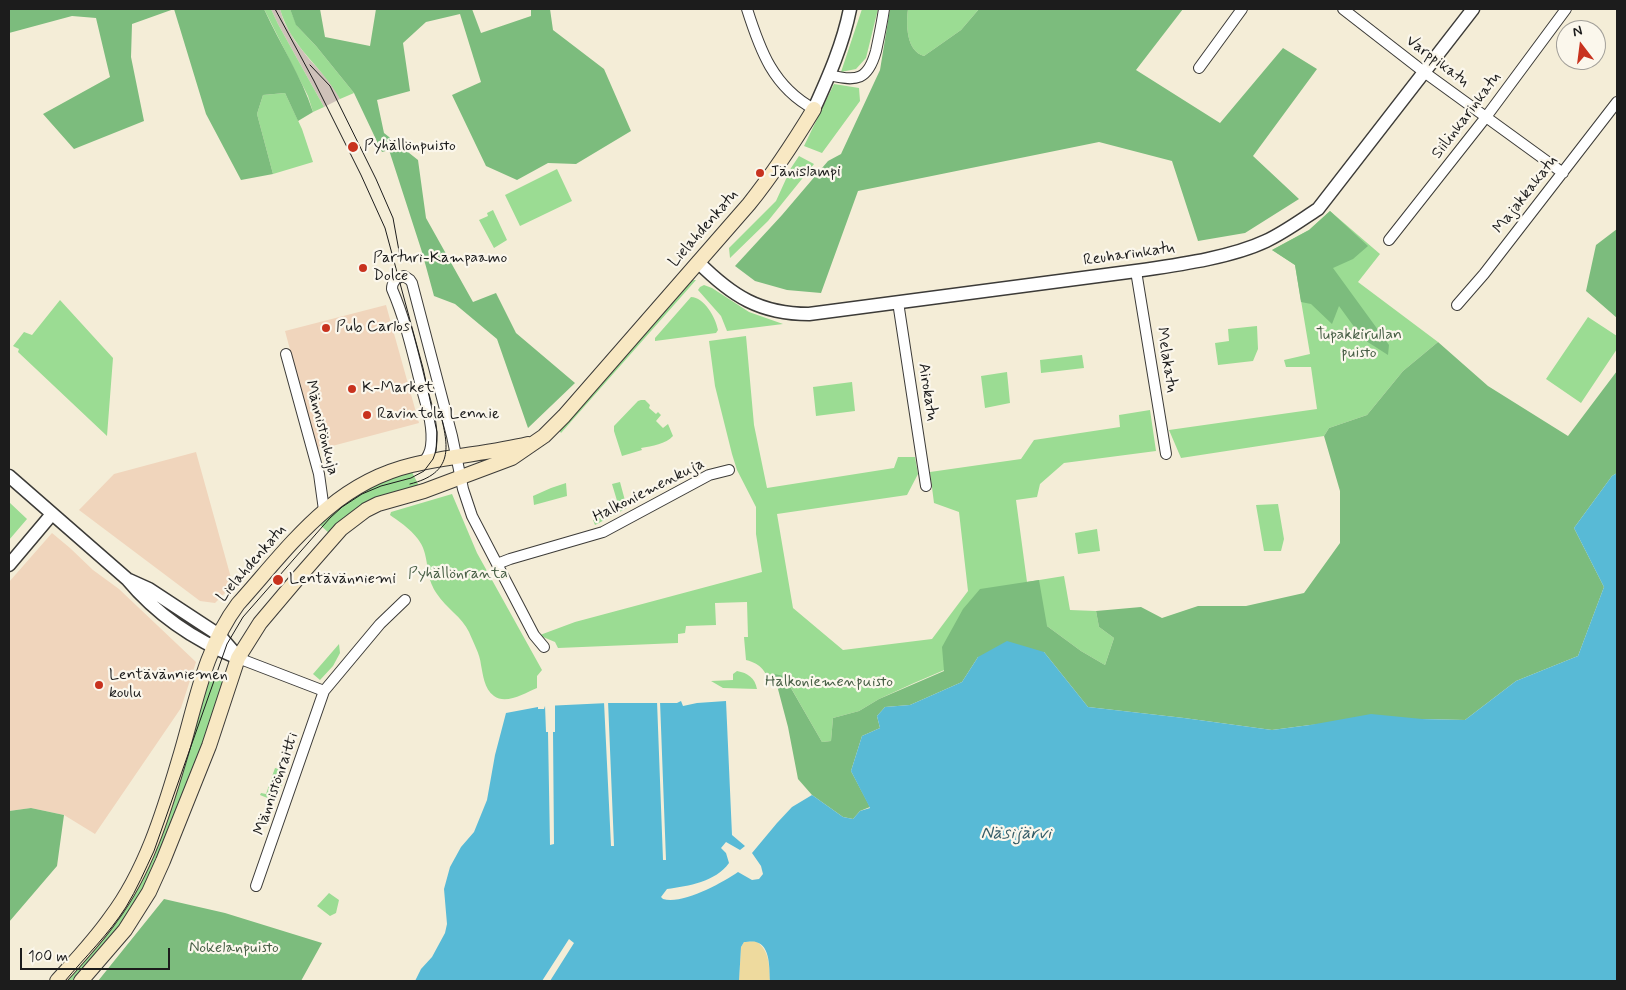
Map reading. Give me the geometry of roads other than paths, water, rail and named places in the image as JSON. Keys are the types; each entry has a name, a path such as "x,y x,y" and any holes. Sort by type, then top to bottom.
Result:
{"main road":[{"name":"Lielahdenkatu","path":"81,981 125,930 149,892 209,746 238,658 260,622 354,517 378,504 424,491 512,458 536,442 564,416 770,178 814,109"},
{"name":"Lielahdenkatu","path":"57,981 111,917 131,885 145,856 179,762 213,648 227,618 238,604 324,510 364,483 396,470 423,463 536,442"}],"street":[{"path":"747,9 760,46 777,78 793,95 814,109"},
{"name":"Lielahdenkatu","path":"814,109 841,42 850,9"},
{"path":"829,75 851,78 859,77 869,70 877,46 884,9"},
{"path":"1199,68 1242,9"},
{"name":"Varppikatu","path":"1343,9 1424,72 1563,173"},
{"name":"Reuharinkatu","path":"698,262 740,297 758,306 778,312 809,314 1184,264 1243,250 1265,242 1286,231 1318,209 1473,9"},
{"name":"Siilinkarinkatu","path":"1389,240 1486,117 1566,9"},
{"name":"Majakkakatu","path":"1458,304 1484,274 1617,102"},
{"name":"Melakatu","path":"1136,271 1166,454"},
{"path":"423,463 428,457 431,448 431,432 426,405 404,323 392,289 394,280 404,276 412,283 460,478 472,516 534,635 544,647"},
{"name":"Airokatu","path":"898,302 926,486"},
{"name":"Männistönkuja","path":"286,354 319,474 324,510"},
{"name":"Halkoniemenkuja","path":"497,564 603,532 709,475 729,470"},
{"path":"9,476 127,579 142,597 177,624 213,648 324,691 380,624 406,600"},
{"path":"9,565 52,514"},
{"path":"127,579 149,589 219,635 238,658"},
{"name":"Männistönraitti","path":"256,886 324,691"}],"water":[{"name":"Näsijärvi","path":"1617,473 1617,981 770,981 767,953 764,948 756,942 744,942 741,947 739,981 415,981 421,969 432,957 445,933 447,924 444,889 450,867 461,847 474,832 487,800 495,755 506,713 538,707 538,709 544,709 545,706 608,703 677,703 681,701 683,706 726,701 732,835 745,846 740,850 726,842 721,848 726,853 729,863 716,875 701,882 667,889 661,897 671,900 680,899 702,892 738,872 752,880 759,879 763,874 761,866 752,853 792,807 812,795 843,817 853,819 860,811 870,808 851,771 862,736 880,728 877,716 885,707 910,705 962,682 978,657 1007,641 1044,652 1088,707 1272,730 1371,714 1422,719 1465,720 1516,681 1578,656 1604,587 1574,528 1612,476"}],"tram line":[{"path":"65,981 105,936 130,900 141,879 154,851 227,644 243,617 330,518 342,507 362,494 381,486 411,478 424,471 433,459 436,451 437,432 423,368 385,228 314,81 275,9"},
{"path":"310,65 330,86 376,179 393,218 401,262"},
{"path":"410,484 435,473 445,457 445,436 440,412"}],"place":[{"name":"Pyhällönpuisto","path":"353,147"},
{"name":"Jänislampi","path":"760,173"},
{"name":"Parturi-Kampaamo Dolce","path":"363,268"},
{"name":"Pub Carlos","path":"326,328"},
{"name":"K-Market","path":"352,389"},
{"name":"Ravintola Lennie","path":"367,415"},
{"name":"Lentävänniemi","path":"278,580"},
{"name":"Lentävänniemen koulu","path":"99,685"}],"park label":[{"name":"Tupakkirullan puisto","path":"1359,345"},
{"name":"Pyhällönranta","path":"458,575"},
{"name":"Halkoniemenpuisto","path":"829,683"},
{"name":"Nokelanpuisto","path":"234,949"}]}
